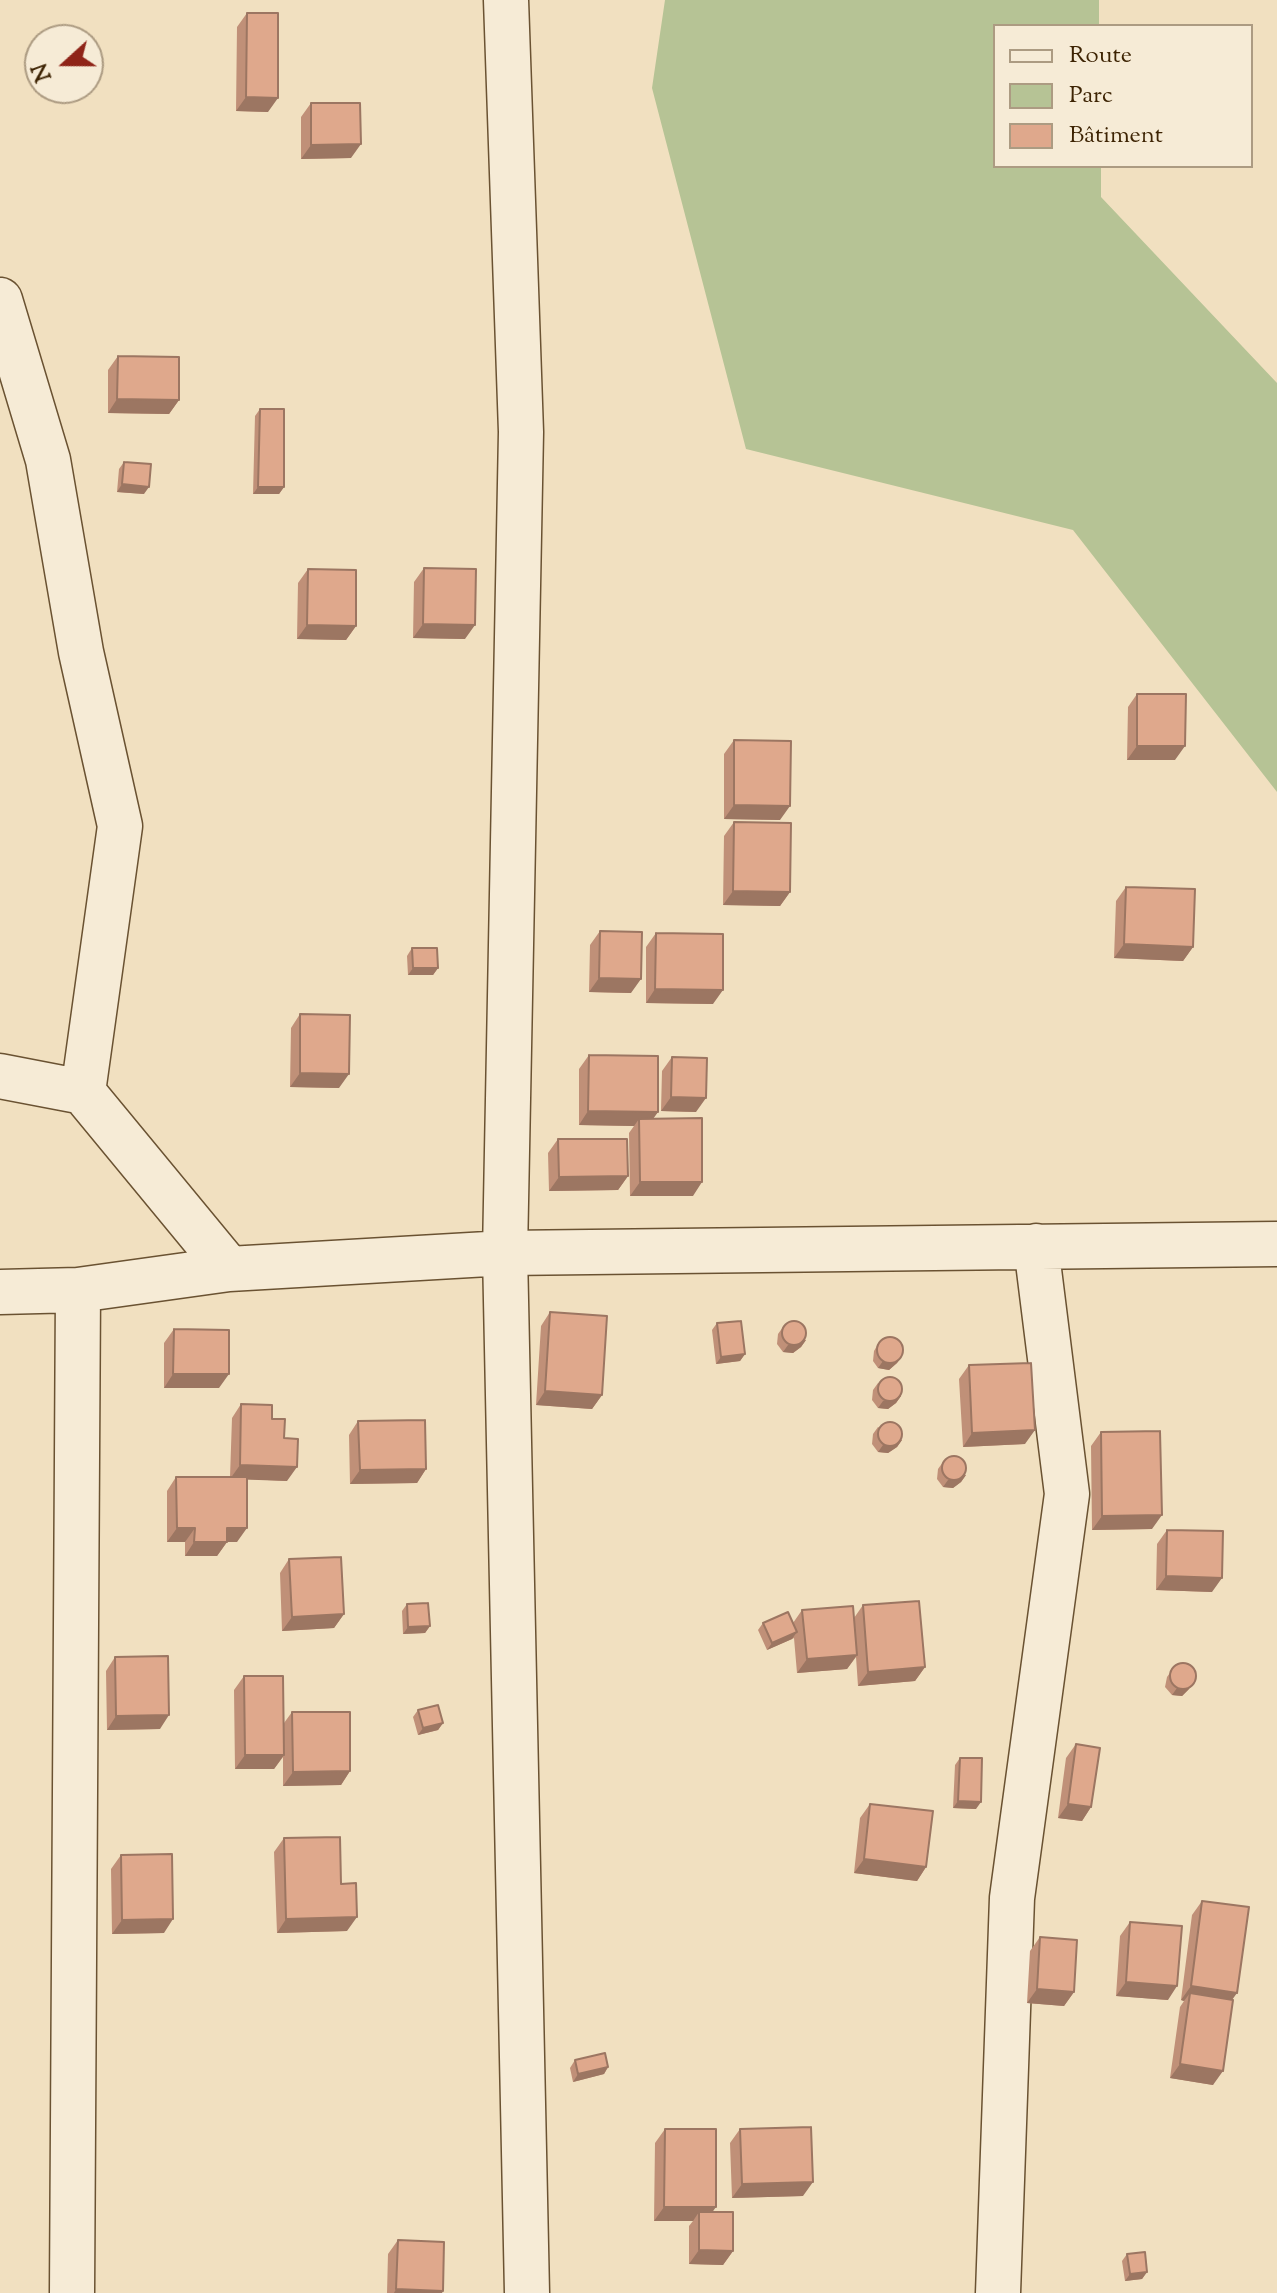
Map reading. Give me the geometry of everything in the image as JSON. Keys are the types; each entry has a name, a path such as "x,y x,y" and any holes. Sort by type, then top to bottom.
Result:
{"street":[{"path":"506,0 521,432 505,1253 527,2293"},
{"path":"0,300 48,460 81,652 120,826 83,1092"},
{"path":"0,1076 83,1092 229,1269"},
{"path":"0,1292 78,1290 229,1269 505,1253 1277,1244"},
{"path":"998,2293 1012,1898 1067,1494 1036,1246"},
{"path":"72,2293 78,1290"}],"green space":[{"path":"665,0 1099,0 1099,24 993,24 993,168 1101,168 1101,197 1277,383 1277,792 1073,530 746,449 652,88"}],"building":[{"path":"247,13 278,13 278,98 246,97"},
{"path":"311,103 360,103 361,144 311,145"},
{"path":"118,356 179,357 179,400 117,399"},
{"path":"260,409 284,409 284,487 258,487"},
{"path":"124,462 151,464 149,487 122,484"},
{"path":"424,568 476,569 475,625 423,624"},
{"path":"308,569 356,570 356,626 307,625"},
{"path":"1137,694 1186,694 1185,746 1137,746"},
{"path":"734,740 791,741 790,806 734,805"},
{"path":"734,822 791,823 790,892 733,891"},
{"path":"1126,887 1195,889 1193,947 1124,944"},
{"path":"600,931 642,932 641,979 599,978"},
{"path":"656,933 723,934 723,990 655,989"},
{"path":"412,948 437,948 438,968 413,968"},
{"path":"300,1014 350,1015 349,1074 300,1073"},
{"path":"589,1055 658,1056 658,1112 588,1111"},
{"path":"672,1057 707,1058 706,1098 671,1097"},
{"path":"702,1118 702,1182 640,1182 639,1119"},
{"path":"558,1139 627,1139 628,1176 559,1177"},
{"path":"550,1312 607,1316 602,1395 545,1391"},
{"path":"741,1321 745,1354 721,1357 717,1323"},
{"path":"789,1321 799,1321 806,1328 806,1338 799,1345 789,1345 782,1338 782,1328"},
{"path":"174,1329 229,1330 229,1374 173,1374"},
{"path":"890,1337 899,1341 903,1350 899,1359 890,1363 881,1359 877,1350 881,1341"},
{"path":"1031,1363 1035,1430 972,1433 969,1365"},
{"path":"885,1377 895,1377 902,1384 902,1394 895,1401 885,1401 878,1394 878,1384"},
{"path":"241,1404 272,1405 272,1419 285,1419 284,1438 298,1439 297,1467 240,1465"},
{"path":"425,1420 426,1469 360,1470 358,1421"},
{"path":"885,1422 895,1422 902,1429 902,1439 895,1446 885,1446 878,1439 878,1429"},
{"path":"1160,1431 1162,1515 1102,1516 1101,1432"},
{"path":"949,1456 959,1456 966,1463 966,1473 959,1480 949,1480 942,1473 942,1463"},
{"path":"176,1477 247,1477 247,1528 227,1528 227,1542 194,1542 195,1528 177,1528"},
{"path":"1167,1530 1223,1531 1222,1578 1166,1576"},
{"path":"341,1557 344,1614 292,1617 289,1559"},
{"path":"919,1601 925,1667 868,1672 863,1605"},
{"path":"428,1603 430,1626 408,1627 407,1604"},
{"path":"853,1606 857,1655 807,1659 802,1610"},
{"path":"788,1612 797,1632 772,1643 763,1623"},
{"path":"168,1656 169,1715 116,1716 115,1657"},
{"path":"1183,1663 1192,1667 1196,1676 1192,1685 1183,1689 1174,1685 1170,1676 1174,1667"},
{"path":"244,1676 283,1676 284,1755 245,1755"},
{"path":"438,1705 443,1723 423,1728 418,1710"},
{"path":"292,1712 350,1712 350,1771 293,1772"},
{"path":"1076,1744 1100,1748 1091,1807 1068,1804"},
{"path":"960,1758 982,1758 981,1802 958,1801"},
{"path":"870,1804 933,1811 926,1867 864,1859"},
{"path":"340,1837 341,1884 356,1883 357,1917 286,1919 284,1838"},
{"path":"172,1854 173,1919 122,1920 121,1855"},
{"path":"1202,1901 1249,1907 1237,1993 1191,1986"},
{"path":"1130,1922 1182,1926 1177,1986 1126,1982"},
{"path":"1040,1937 1077,1940 1074,1992 1037,1989"},
{"path":"1190,1993 1233,2000 1223,2071 1180,2064"},
{"path":"605,2053 608,2067 578,2074 575,2060"},
{"path":"811,2127 813,2182 742,2184 740,2129"},
{"path":"665,2129 716,2129 716,2207 664,2207"},
{"path":"699,2212 733,2212 733,2251 699,2250"},
{"path":"398,2240 444,2242 443,2291 396,2289"},
{"path":"1145,2252 1147,2272 1130,2274 1127,2254"}]}
